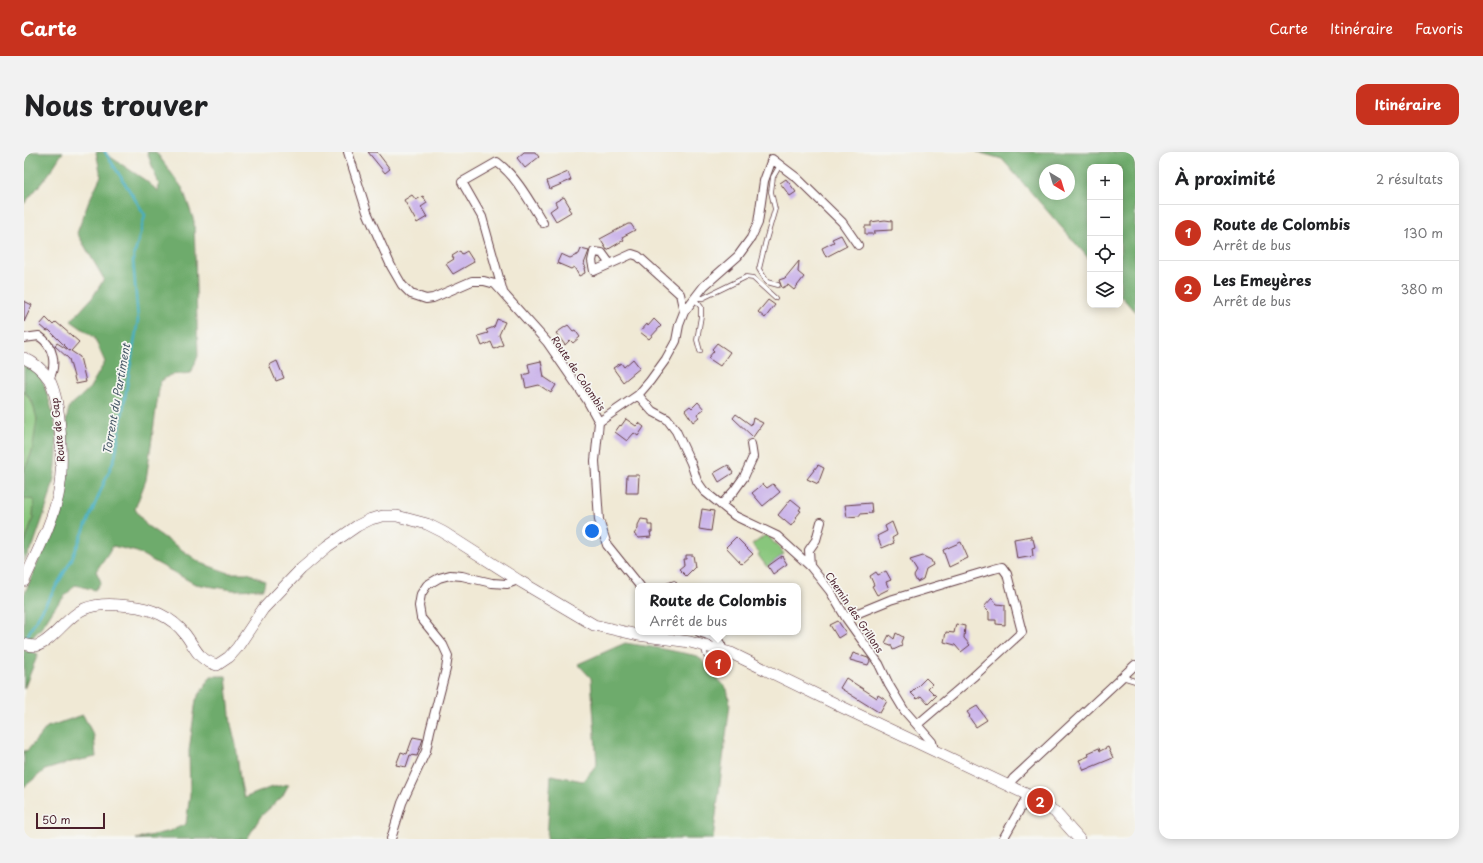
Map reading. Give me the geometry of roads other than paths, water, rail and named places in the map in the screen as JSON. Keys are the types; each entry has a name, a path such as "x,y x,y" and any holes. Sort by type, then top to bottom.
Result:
{"street":[{"path":"348,152 370,219 391,266 402,285 410,294 426,299 433,298 472,281 484,280 495,284 504,292"},
{"path":"599,422 638,395 666,360 676,341 679,325 684,312 694,298 704,286 738,256 751,238 758,223 764,181 772,159 797,178 842,222 858,245"},
{"path":"504,292 482,217 462,182 497,162 505,168 543,222"},
{"path":"610,264 632,254 638,256 680,294 684,312"},
{"name":"Route de Colombis","path":"504,292 547,342 587,400 599,422 595,461 599,520 607,545 638,583"},
{"path":"24,338 40,336 44,339 54,356 53,371 48,379"},
{"name":"Route de Gap","path":"24,358 38,366 48,379 53,389 59,421 62,459 58,497 24,581"},
{"name":"Chemin des Grillons","path":"638,395 652,411 667,419 676,431 692,463 697,481 704,490 735,516 777,536 810,566 830,591 846,618 879,664 889,685 904,710 918,724 932,742 934,750"},
{"path":"721,505 744,477 753,457 751,444"},
{"path":"24,644 35,646 46,640 73,615 85,608 100,605 131,606 163,615 176,624 185,634 198,655 206,662 217,665 229,657 263,609 301,569 342,535 371,519 383,516 397,516 427,524 458,541 518,580 594,625 635,634"},
{"path":"810,566 809,550 816,540 820,522"},
{"path":"846,618 890,600 994,569 1002,567 1007,574 1022,632 918,724"},
{"path":"391,839 402,803 426,751 446,670 448,656 443,645 421,618 419,606 422,594 427,585 439,578 450,575 462,576 492,583 507,584 518,580"},
{"path":"638,635 704,645 726,651 1028,795 1055,812 1079,839"},
{"path":"706,635 716,639 726,651"},
{"path":"1009,785 1018,774 1135,665"},
{"path":"1002,839 1028,795"}],"lane":[{"path":"778,285 767,282 759,269 775,209 771,192 773,177 780,164"},
{"path":"694,298 703,298 746,277 753,278 775,298"},
{"path":"694,298 701,307 697,340 700,350"},
{"path":"1122,677 1135,681"}],"waterway":[{"name":"Torrent du Partiment","path":"24,642 71,561 115,457 138,320 133,260 145,215 105,152"}],"place":[{"name":"Route de Colombis","path":"718,663"},
{"name":"Les Emeyères","path":"1040,801"}]}
